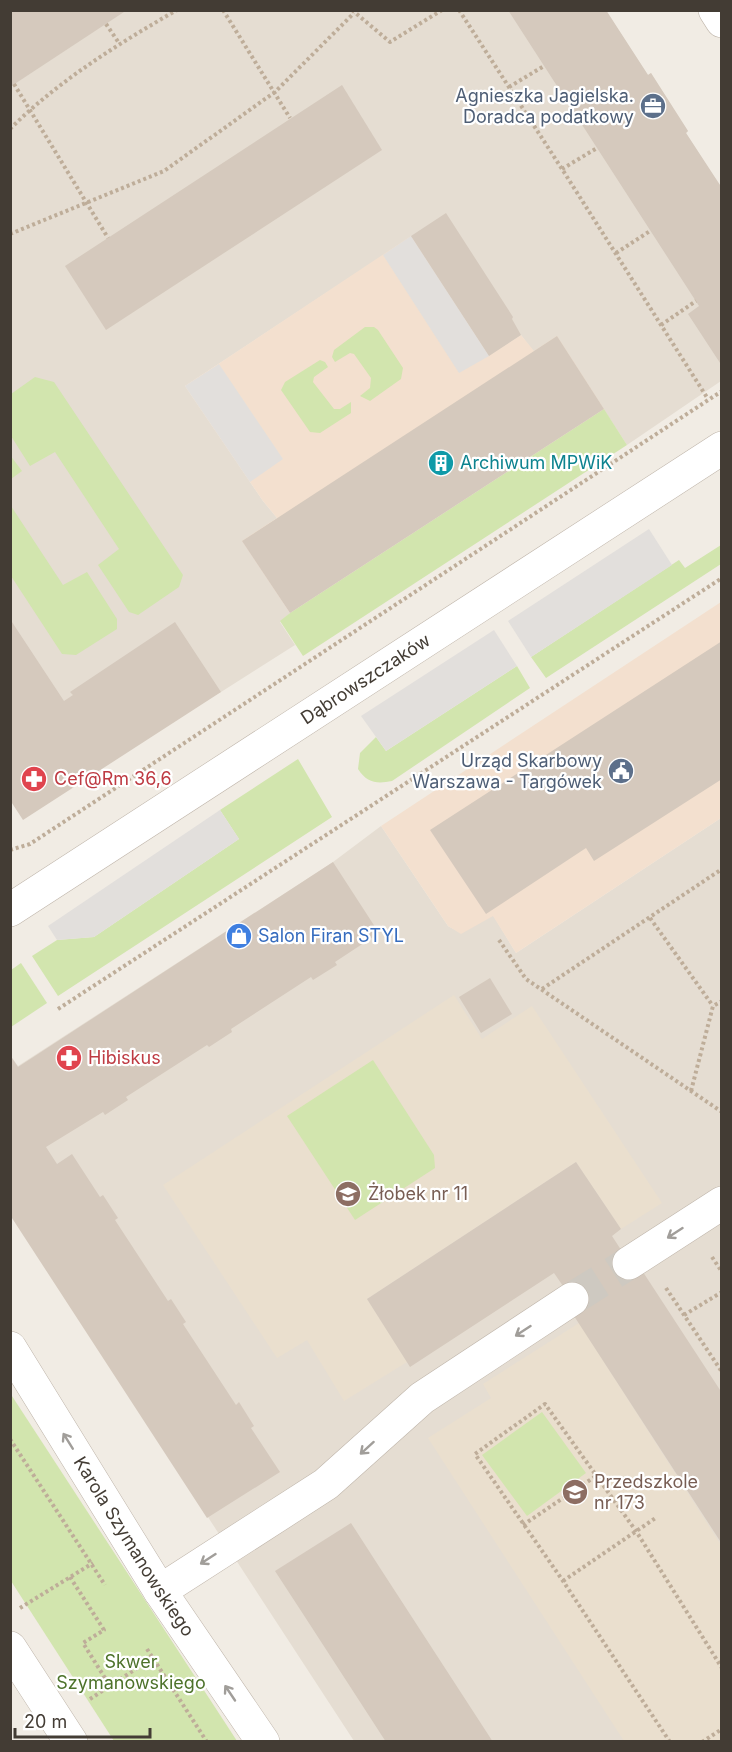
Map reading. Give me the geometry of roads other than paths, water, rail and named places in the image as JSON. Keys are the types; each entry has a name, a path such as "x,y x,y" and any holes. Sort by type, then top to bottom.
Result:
{"street":[{"path":"715,10 722,21"},
{"name":"Dąbrowszczaków","path":"10,910 722,448"},
{"path":"636,1258 722,1203"},
{"path":"160,1591 326,1484 422,1398 572,1299"},
{"name":"Karola Szymanowskiego","path":"10,1348 160,1591 263,1742"},
{"path":"16,1669 63,1731"}],"tunnel":[{"path":"572,1299 629,1263"}],"place":[{"name":"Agnieszka Jagielska. Doradca podatkowy","path":"653,106"},
{"name":"Archiwum MPWiK","path":"441,463"},
{"name":"Urząd Skarbowy Warszawa - Targówek","path":"621,771"},
{"name":"Cef@Rm 36,6","path":"34,779"},
{"name":"Salon Firan STYL","path":"239,936"},
{"name":"Hibiskus","path":"69,1058"},
{"name":"Żłobek nr 11","path":"348,1194"},
{"name":"Przedszkole nr 173","path":"575,1492"}],"park label":[{"name":"Skwer Szymanowskiego","path":"131,1672"}]}
